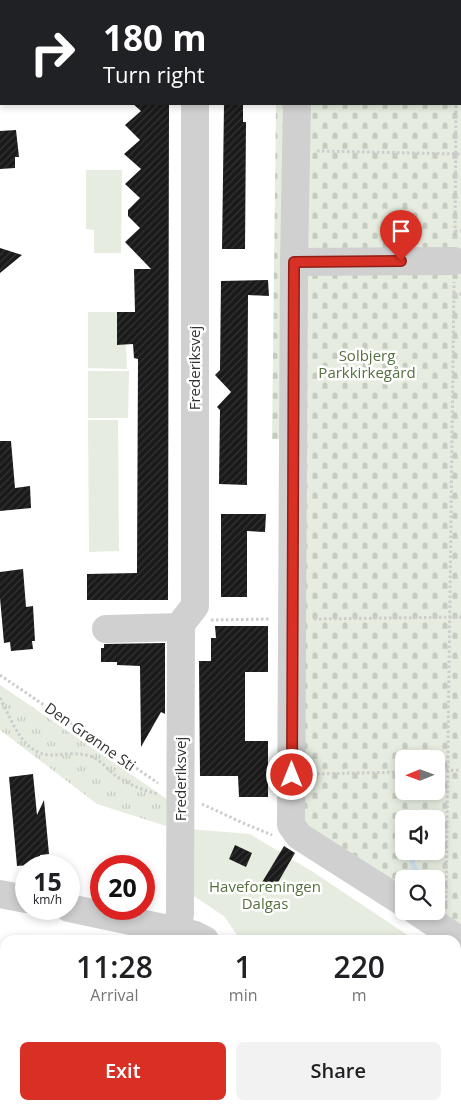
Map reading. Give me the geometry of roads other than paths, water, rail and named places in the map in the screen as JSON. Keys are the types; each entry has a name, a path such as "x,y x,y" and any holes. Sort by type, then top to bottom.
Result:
{"street":[{"name":"Frederiksvej","path":"178,931 180,913 181,789 188,617 195,105"},
{"path":"297,105 294,262 292,775 290,824 300,836 395,897"},
{"path":"294,262 454,261"},
{"path":"106,629 188,617"},
{"path":"0,894 15,897"},
{"path":"80,910 195,935"},
{"path":"430,920 453,935"}],"waterway":[{"path":"412,860 416,870"}],"park label":[{"name":"Solbjerg Parkkirkegård","path":"367,364"},
{"name":"Haveforeningen Dalgas","path":"265,896"}]}
